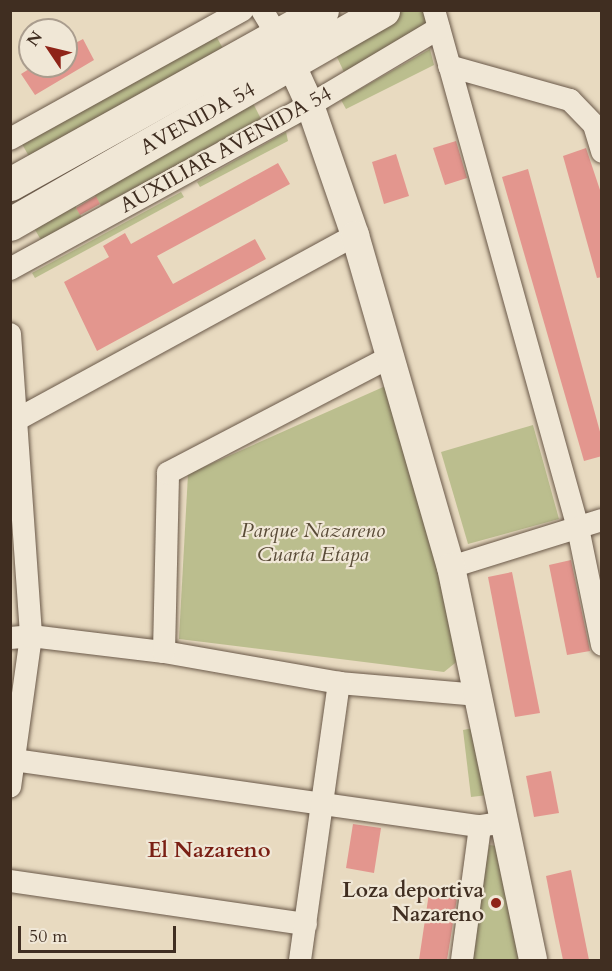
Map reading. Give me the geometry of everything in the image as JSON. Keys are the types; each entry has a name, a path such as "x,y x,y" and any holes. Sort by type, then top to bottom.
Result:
{"main road":[{"name":"AVENIDA 54","path":"10,184 278,37 322,10"},
{"name":"AVENIDA 54","path":"10,224 278,37 383,10"}],"street":[{"path":"10,139 243,10"},
{"path":"437,19 578,528 602,645"},
{"name":"AUXILIAR AVENIDA 54","path":"10,269 310,105 437,19"},
{"path":"278,37 310,105 355,235 392,356 451,567 478,695 492,824 532,960"},
{"path":"449,66 570,100 591,120 602,152"},
{"path":"18,418 355,235"},
{"path":"10,334 18,418 21,637 14,760 10,787"},
{"path":"164,652 168,473 392,356"},
{"path":"451,567 602,520"},
{"path":"21,637 164,652 339,683 478,695"},
{"path":"300,960 339,683"},
{"path":"14,760 322,804 492,824"},
{"path":"462,960 492,824"},
{"path":"10,881 306,924"}],"green space":[{"path":"402,11 428,11 426,23 344,72 335,53"},
{"path":"216,36 225,52 31,160 22,144"},
{"path":"430,49 434,65 346,109 341,100"},
{"path":"252,101 261,119 101,206 91,189"},
{"path":"286,132 288,141 200,187 197,182"},
{"path":"181,192 184,197 35,278 32,273"},
{"path":"72,200 82,218 41,240 31,223"},
{"name":"Parque Nazareno Cuarta Etapa","path":"390,384 442,572 460,659 444,672 179,639 188,474"},
{"path":"533,425 559,519 468,544 441,452"},
{"path":"473,728 488,795 471,797 463,730"},
{"name":"Loza deportiva Nazareno","path":"489,845 497,846 524,960 472,960"}],"building":[{"path":"83,39 94,60 78,69 78,42"},
{"path":"24,78 64,78 35,95"},
{"path":"456,141 467,178 445,185 433,148"},
{"path":"586,148 602,196 602,277 597,278 563,156"},
{"path":"396,154 409,196 384,204 372,162"},
{"path":"278,163 290,184 157,256 173,284 255,239 266,259 97,351 64,282 109,257 103,246 125,233 131,244"},
{"path":"528,169 602,439 602,456 584,461 502,177"},
{"path":"96,196 100,204 80,215 76,208"},
{"path":"571,560 590,651 567,655 549,565"},
{"path":"512,572 540,713 515,717 488,577"},
{"path":"551,771 559,813 534,817 526,776"},
{"path":"353,824 381,828 374,873 346,868"},
{"path":"571,870 589,960 563,960 554,917 546,876"},
{"path":"429,893 457,898 447,960 419,960"}],"place":[{"name":"Loza deportiva Nazareno","path":"496,903"}],"district":[{"name":"El Nazareno","path":"209,851"}]}
